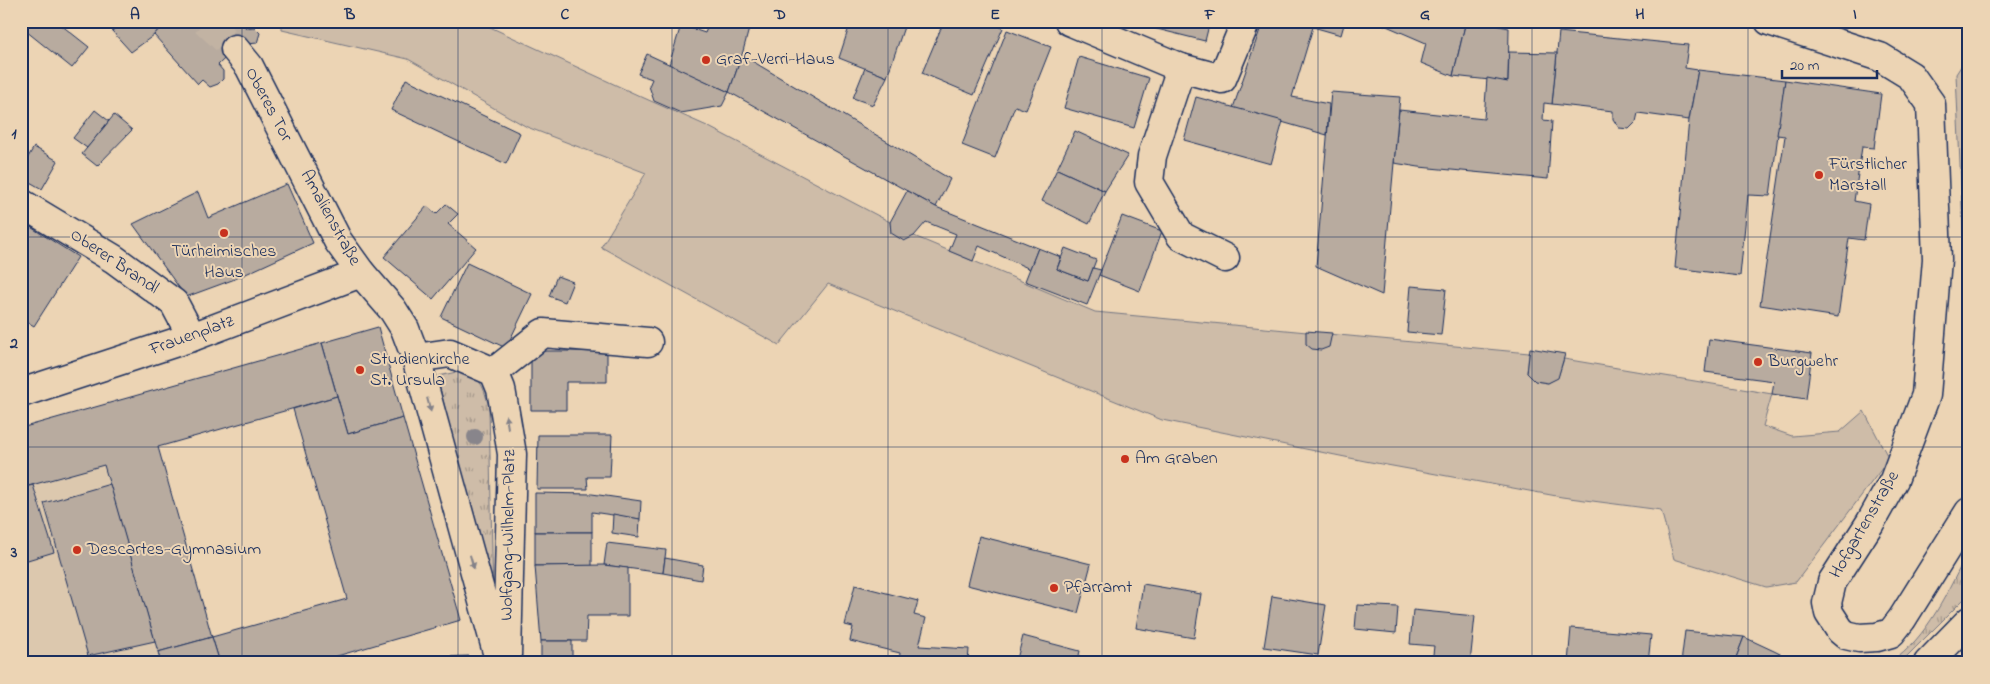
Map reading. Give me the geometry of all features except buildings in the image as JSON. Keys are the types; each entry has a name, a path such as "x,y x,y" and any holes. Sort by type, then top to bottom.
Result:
{"street":[{"path":"1069,21 1181,68 1222,79 1246,21"},
{"name":"Hofgartenstraße","path":"1769,21 1880,57 1911,76 1930,104 1937,259 1926,395 1894,480 1870,523 1832,582 1827,603 1829,613 1840,630 1846,635 1859,638 1877,637 1890,633 1902,619 1969,512"},
{"name":"Oberes Tor","path":"235,49 249,66 299,163"},
{"path":"1181,68 1152,156 1149,182 1181,236 1225,258"},
{"name":"Amalienstraße","path":"299,163 338,241 361,273"},
{"name":"Oberer Brandl","path":"21,203 114,259 174,303 192,337"},
{"name":"Frauenplatz","path":"21,393 192,337 361,273"},
{"name":"Wolfgang-Wilhelm-Platz","path":"361,273 393,310 405,329 416,358 500,663"},
{"path":"416,358 450,353 494,372 543,333 648,342"},
{"name":"Wolfgang-Wilhelm-Platz","path":"494,372 501,389 512,454 507,663"},
{"path":"1928,663 1969,621"}],"shaded area":[{"name":"Descartes-Gymnasium","path":"93,416 165,663 21,663 21,437"}],"green space":[{"path":"282,21 477,21 707,126 890,222 891,233 914,236 1095,312 1529,353 1527,373 1535,381 1548,383 1558,377 1564,359 1772,394 1763,426 1792,436 1840,432 1864,411 1889,459 1796,582 1766,587 1674,559 1661,510 1562,497 1365,461 1162,420 828,284 779,345 601,247 646,173 527,127 408,59 282,30"},
{"path":"1969,54 1969,366 1956,74"},
{"path":"456,372 471,376 480,382 489,407 493,599 440,388 439,376"},
{"path":"1969,550 1969,594 1900,663 1890,663 1916,640 1927,626"}],"tunnel":[{"path":"205,21 235,49"}],"place":[{"name":"Graf-Verri-Haus","path":"706,60"},
{"name":"Fürstlicher Marstall","path":"1819,175"},
{"name":"Türheimisches Haus","path":"224,233"},
{"name":"Burgwehr","path":"1758,362"},
{"name":"Studienkirche St. Ursula","path":"360,370"},
{"name":"Am Graben","path":"1125,459"},
{"name":"Descartes-Gymnasium","path":"77,550"},
{"name":"Pfarramt","path":"1054,588"}]}
